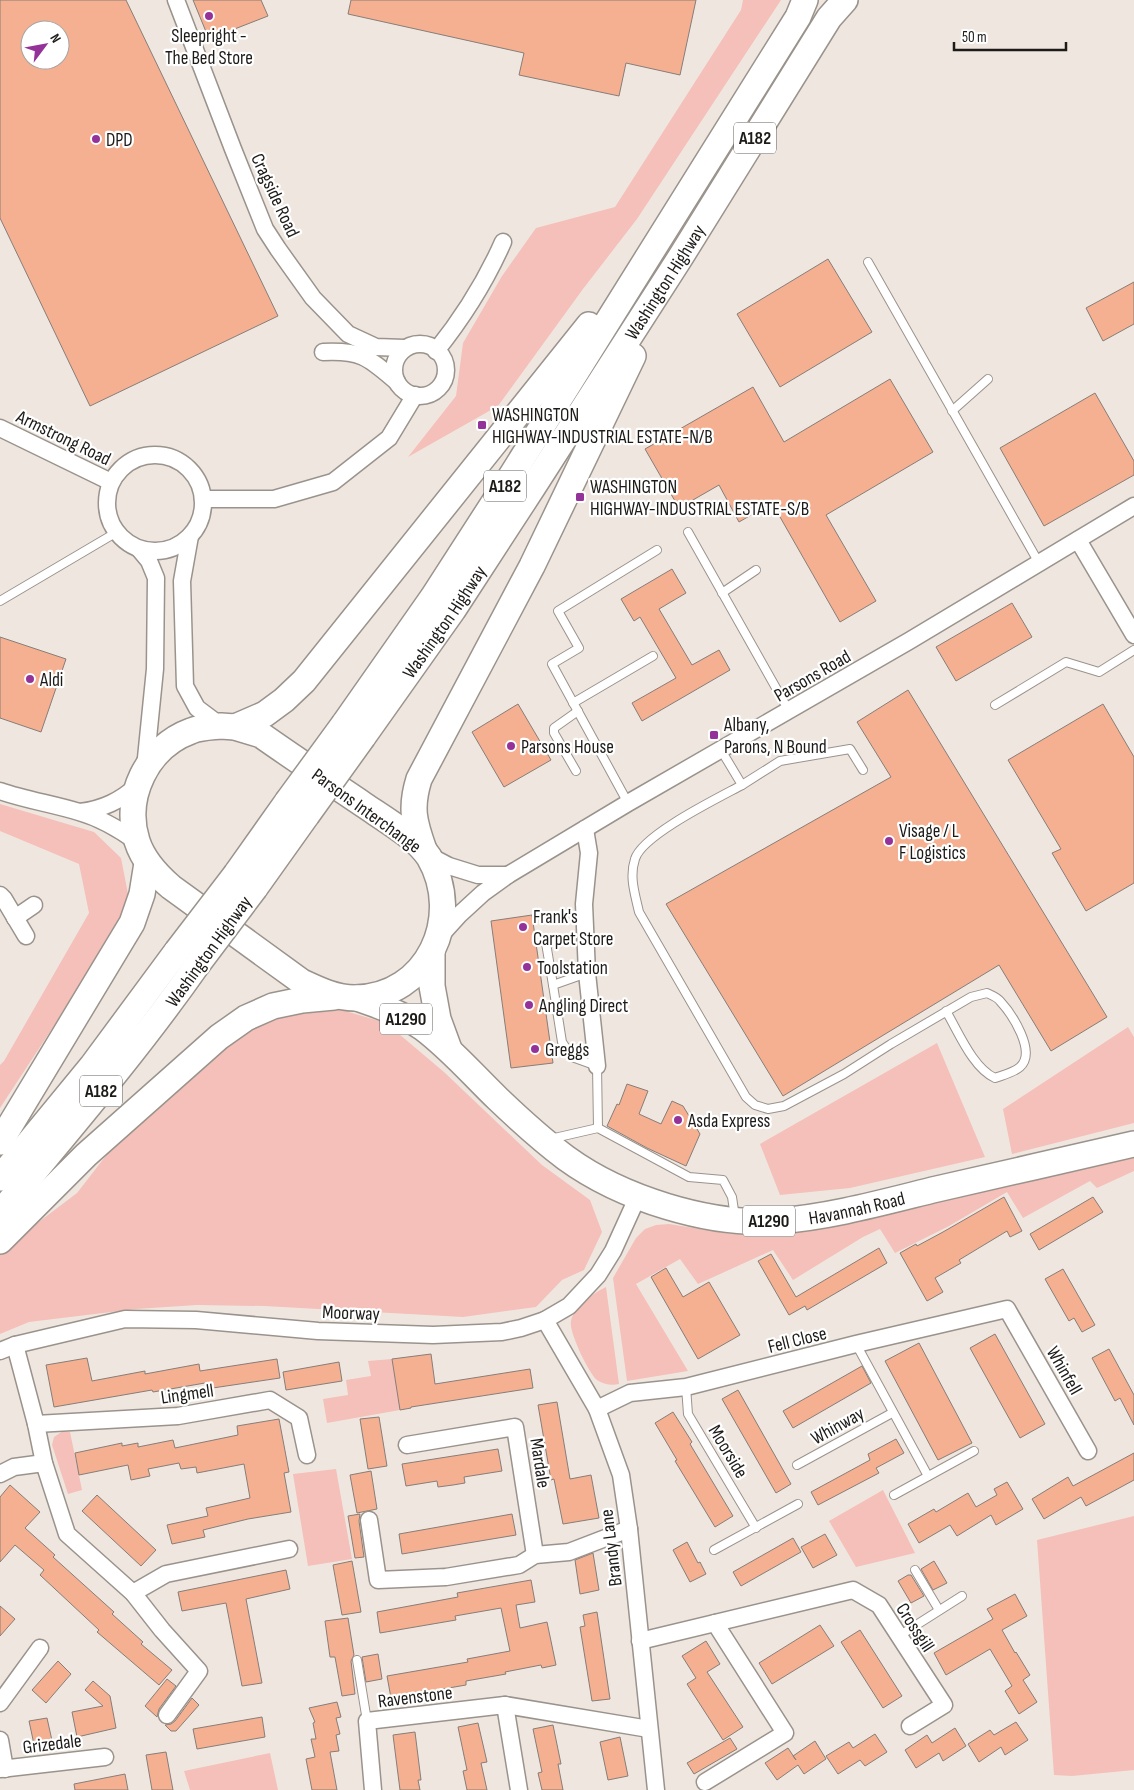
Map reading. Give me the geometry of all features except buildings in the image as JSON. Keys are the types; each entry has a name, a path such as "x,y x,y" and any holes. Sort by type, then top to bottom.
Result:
{"main road":[{"name":"Washington Highway","path":"354,731 433,597 508,482 798,17 805,0"},
{"name":"Washington Highway","path":"0,1178 92,1066 187,958 354,731 480,569 680,258 829,18 845,0"},
{"path":"228,726 265,714 284,700 304,681 657,242"},
{"path":"426,852 414,822 414,797 419,779 532,566 680,258"},
{"name":"Parsons Interchange","path":"0,1241 92,1149 219,1037 246,1018 274,1006 302,1000 380,994 400,985 418,970 435,945 444,916 442,892 436,870 426,852 399,829 261,736 228,726 191,731 165,745 141,777"},
{"path":"0,1142 132,923 142,894 142,852 134,823 134,803 141,777"},
{"path":"142,852 158,876 171,887 302,982 319,990 348,997"},
{"name":"Havannah Road","path":"435,945 432,986 438,1019 450,1050"},
{"name":"Washington Highway","path":"0,1214 92,1103 164,1011 187,958"},
{"name":"Havannah Road","path":"348,997 390,1010 422,1028 450,1050 544,1141 581,1169 638,1196 676,1210 708,1217 736,1221 776,1221 836,1213 1134,1144"}],"street":[{"name":"Cragside Road","path":"176,0 266,229 313,298 348,334 376,347 404,348"},
{"path":"436,351 485,282 503,242"},
{"path":"348,334 333,342 323,352 351,352 371,360 407,392 415,395 431,393 440,386 444,378 445,364 442,357 430,346 421,344 404,348 398,355 394,365 394,374 397,382"},
{"path":"203,500 274,499 333,482 389,438 415,395"},
{"name":"Armstrong Road","path":"0,428 111,482"},
{"path":"154,454 166,456 182,462 191,471 200,486 203,500 202,514 190,536 180,544 153,552 139,549 127,542 110,521 106,504 111,482 120,468 138,457 154,454"},
{"name":"Parsons Road","path":"435,945 459,915 482,893 508,875 1039,564 1134,506"},
{"path":"190,536 182,581 185,686 198,708 228,726"},
{"path":"1078,540 1134,635"},
{"path":"80,812 108,806 118,800 141,777 155,669 156,578 149,561 139,549"},
{"path":"0,791 80,812 114,826 142,852"},
{"path":"585,829 590,853 584,904 586,973 596,1066"},
{"path":"426,852 449,866 478,875 508,875"},
{"path":"0,895 26,936"},
{"path":"15,918 34,905"},
{"name":"Moorway","path":"8,1348 125,1319 196,1320 318,1331 432,1335 502,1332 544,1320 569,1306 598,1275 613,1251 638,1196"},
{"name":"Fell Close","path":"598,1409 630,1393 686,1387 856,1344 1007,1310"},
{"name":"Whinfell","path":"1007,1310 1088,1451"},
{"name":"Brandy Lane","path":"544,1320 598,1409 621,1475 629,1529 656,1790"},
{"path":"8,1348 36,1424 44,1463 67,1534 132,1593 199,1671 167,1715"},
{"name":"Lingmell","path":"36,1424 178,1416 270,1400 298,1418 307,1456"},
{"name":"Mardale","path":"407,1444 515,1427 535,1555"},
{"path":"0,1474 14,1467 44,1463"},
{"path":"369,1520 378,1580 455,1576 519,1565 535,1555 569,1552 629,1529"},
{"path":"132,1593 166,1574 289,1549"},
{"name":"Crossgill","path":"640,1641 854,1590 878,1605 944,1706 910,1726"},
{"path":"705,1782 785,1733 715,1623"},
{"path":"0,1702 40,1648"},
{"path":"505,1705 519,1790"},
{"name":"Ravenstone","path":"373,1790 367,1722 505,1705 649,1729"},
{"name":"Grizedale","path":"0,1740 2,1769 105,1757"}],"lane":[{"path":"868,262 1039,564"},
{"path":"952,411 988,379"},
{"path":"0,601 117,532"},
{"path":"688,532 789,711"},
{"path":"628,804 552,664 579,648 558,611 657,550"},
{"path":"722,592 756,570"},
{"path":"995,705 1066,662 1099,672 1134,650"},
{"path":"573,703 653,656"},
{"path":"576,771 554,733 554,728 578,711"},
{"path":"863,770 850,749 780,761 668,827 643,846 635,858 632,878 639,912 746,1097 755,1105 768,1110 784,1106 844,1074 946,1011 971,997 987,993 999,1000 1012,1017 1025,1042 1026,1056 1021,1066 1011,1073 995,1078 987,1074 979,1067 946,1011"},
{"path":"721,750 742,784"},
{"path":"546,943 562,1042 572,1056 596,1066 598,1128"},
{"path":"553,985 586,973"},
{"path":"544,1141 598,1128 689,1177 723,1180 732,1197 736,1221"},
{"name":"Whinway","path":"856,1344 928,1476"},
{"name":"Moorside","path":"686,1387 688,1414 756,1528"},
{"name":"Whinway","path":"797,1465 892,1413"},
{"path":"894,1495 974,1451"},
{"path":"714,1550 798,1504"},
{"path":"915,1570 939,1610"},
{"path":"898,1636 962,1596"},
{"path":"357,1660 367,1722"}],"shaded area":[{"path":"743,0 781,0 637,219 583,289 498,406 408,457 456,396 463,343 502,276 536,228 615,207 741,10"},
{"path":"0,804 94,832 121,858 130,904 0,1108 0,1065 89,913 79,864 0,831"},
{"path":"342,1010 386,1023 444,1072 542,1165 590,1200 602,1232 584,1270 562,1280 536,1307 463,1317 264,1306 197,1305 136,1309 29,1322 0,1334 0,1255 11,1243 77,1193 122,1135 233,1039 269,1017"},
{"path":"1128,1027 1134,1037 1134,1123 1012,1154 1003,1109"},
{"path":"937,1043 985,1157 850,1188 780,1195 760,1144"},
{"path":"1134,1153 1134,1171 1097,1188 1090,1181 1023,1218 1007,1192 949,1226 895,1253 880,1229 863,1237 793,1280 773,1250 698,1284 680,1259 636,1284 688,1371 627,1381 613,1278 636,1238 645,1229 656,1225 669,1224 731,1234 762,1235 828,1226"},
{"path":"606,1287 619,1384 616,1385 602,1383 593,1376 580,1352 571,1326 573,1315 580,1305 590,1296"},
{"path":"392,1359 400,1410 327,1423 323,1399 348,1395 346,1380 371,1376 368,1361"},
{"path":"63,1431 70,1432 82,1490 68,1494 52,1445 54,1437"},
{"path":"336,1469 352,1559 308,1566 293,1474"},
{"path":"883,1490 915,1553 856,1567 829,1521"},
{"path":"1134,1516 1134,1770 1072,1776 1054,1775 1037,1540"},
{"path":"270,1753 278,1790 190,1790 184,1771"}],"place":[{"name":"Sleepright - The Bed Store","path":"209,16"},
{"name":"DPD","path":"96,139"},
{"name":"WASHINGTON HIGHWAY-INDUSTRIAL ESTATE-N/B","path":"482,425"},
{"name":"WASHINGTON HIGHWAY-INDUSTRIAL ESTATE-S/B","path":"580,497"},
{"name":"Aldi","path":"30,679"},
{"name":"Albany, Parons, N Bound","path":"714,735"},
{"name":"Parsons House","path":"511,746"},
{"name":"Visage / L F Logistics","path":"889,841"},
{"name":"Frank's Carpet Store","path":"523,927"},
{"name":"Toolstation","path":"527,967"},
{"name":"Angling Direct","path":"529,1005"},
{"name":"Greggs","path":"535,1049"},
{"name":"Asda Express","path":"678,1120"}]}
